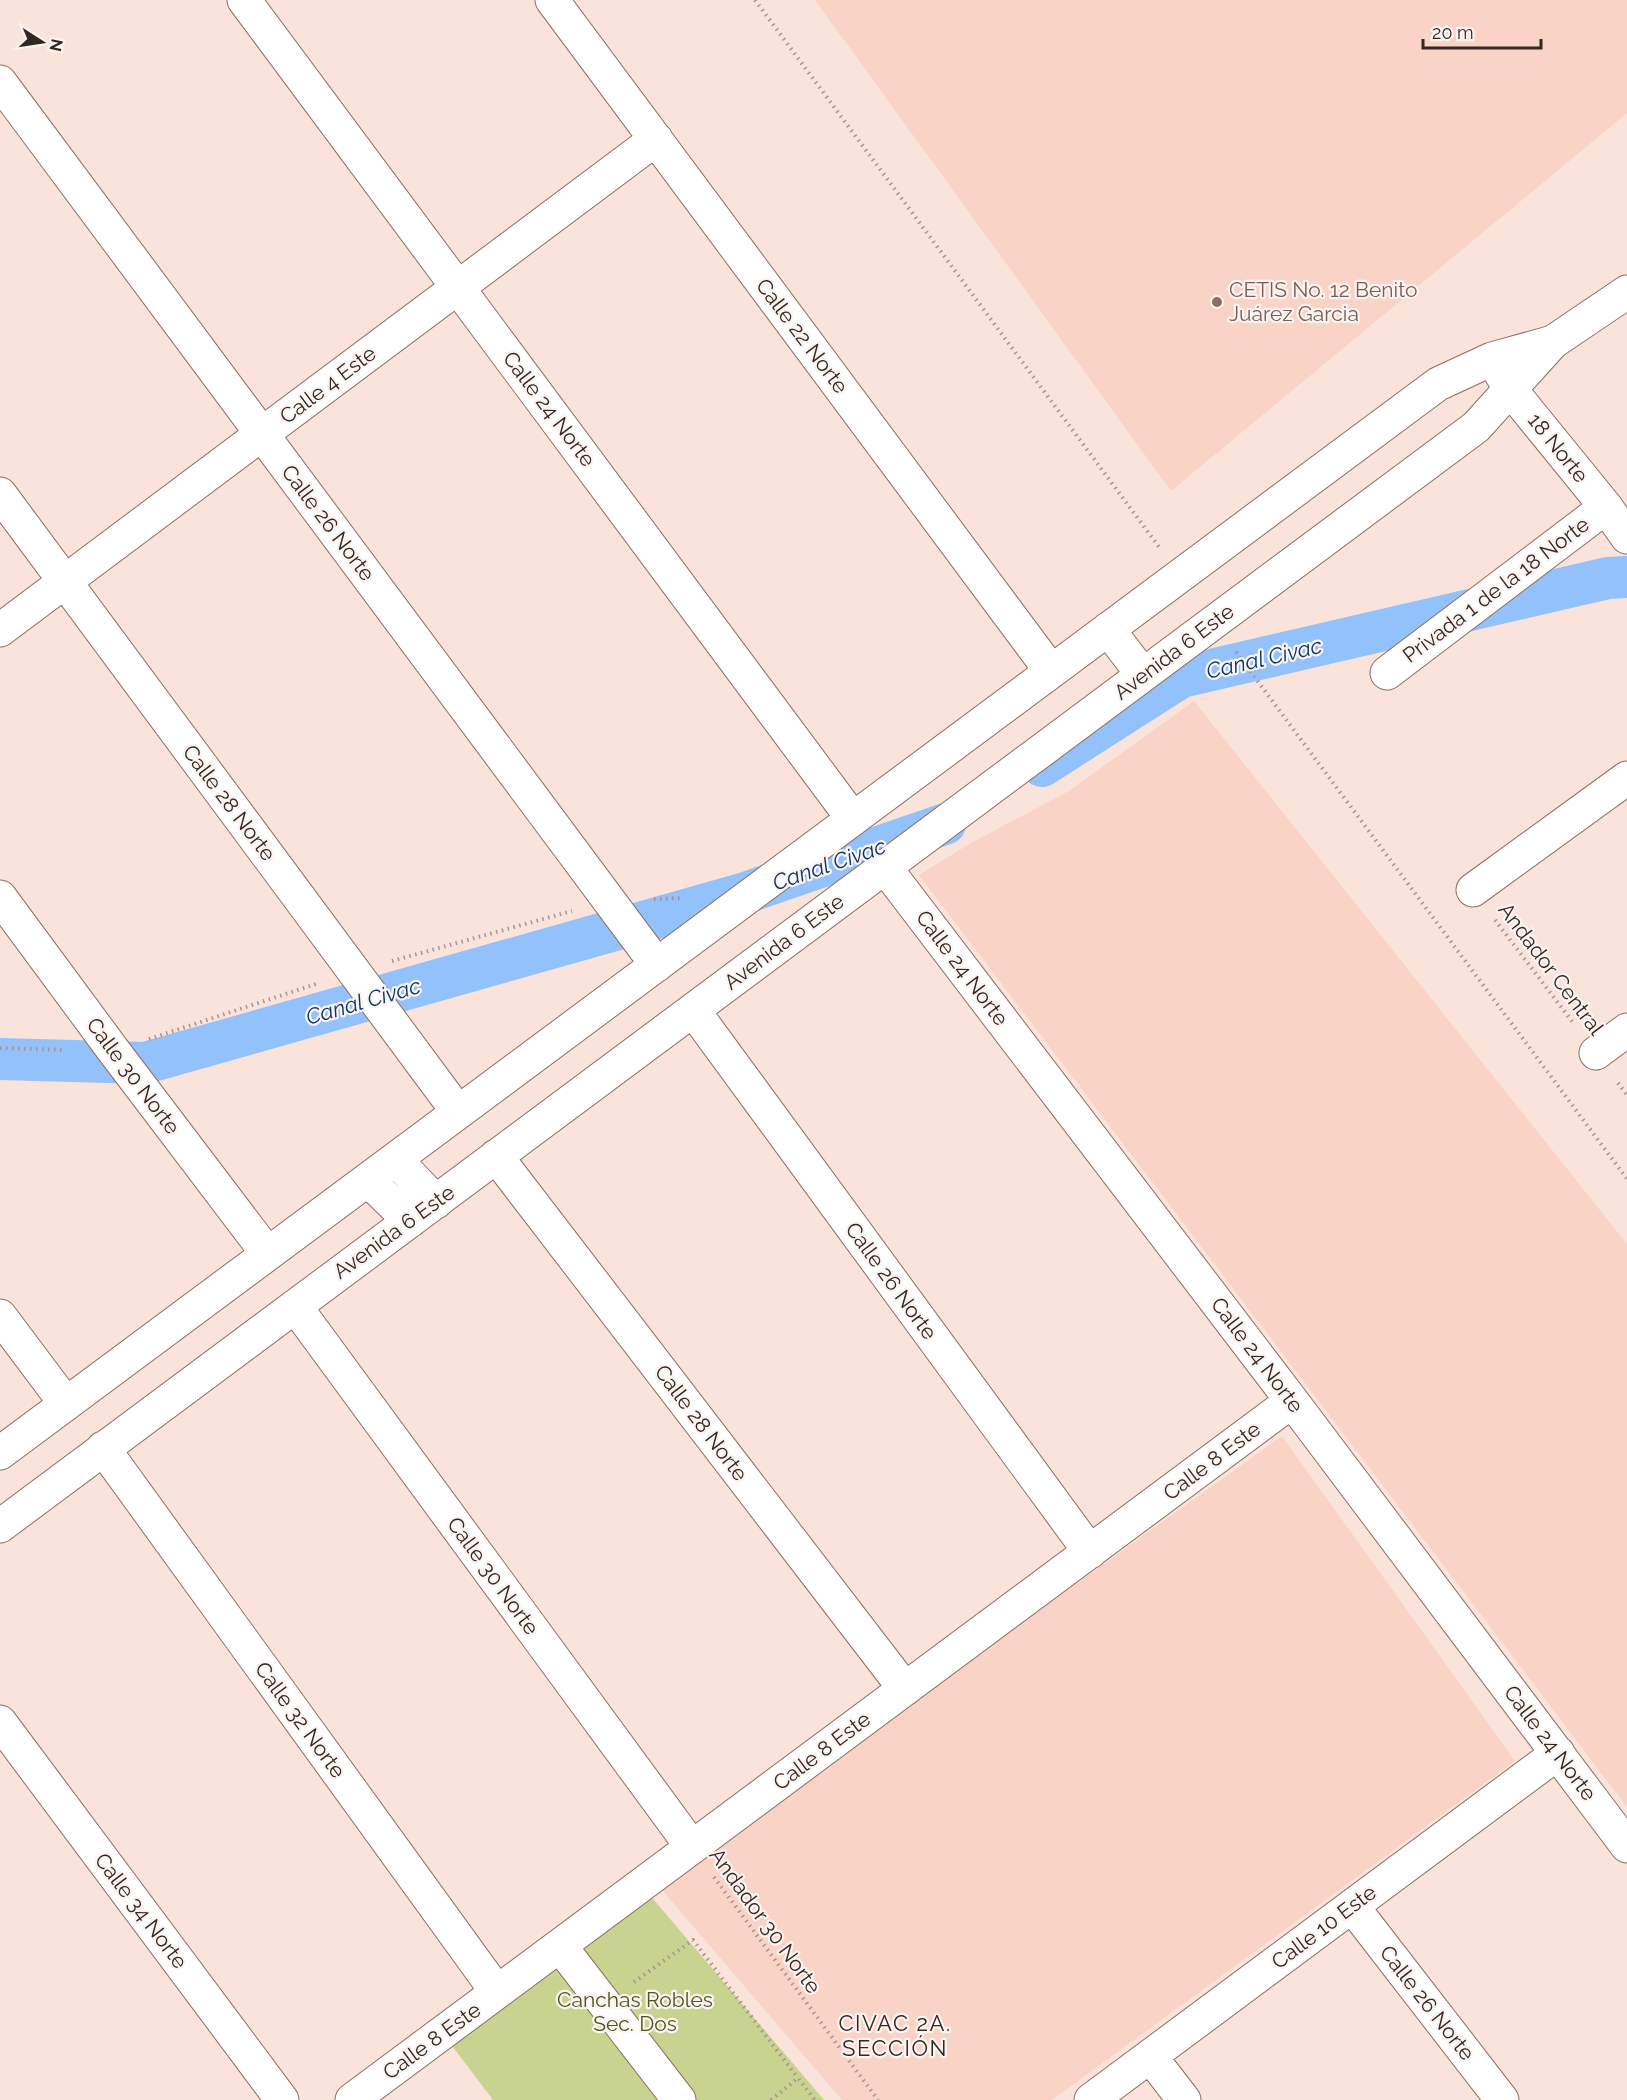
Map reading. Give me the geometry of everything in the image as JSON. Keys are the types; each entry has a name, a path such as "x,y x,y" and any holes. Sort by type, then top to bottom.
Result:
{"street":[{"name":"Calle 24 Norte","path":"244,0 853,819"},
{"name":"Calle 22 Norte","path":"552,0 1051,671"},
{"name":"Calle 26 Norte","path":"0,82 657,965"},
{"name":"Calle 4 Este","path":"0,630 656,139"},
{"name":"Avenida 6 Este","path":"0,1526 1476,427 1553,342 1627,292"},
{"name":"Avenida 6 Este","path":"0,1453 1438,384 1492,359 1553,342"},
{"name":"18 Norte","path":"1492,359 1510,389 1606,507 1627,537"},
{"name":"Calle 28 Norte","path":"0,494 458,1112"},
{"name":"Privada 1 de la 18 Norte","path":"1387,673 1606,507"},
{"path":"1108,629 1143,675"},
{"path":"1473,890 1627,778"},
{"name":"Calle 24 Norte","path":"884,866 1292,1401 1627,1846"},
{"name":"Calle 30 Norte","path":"0,897 267,1253"},
{"name":"Calle 26 Norte","path":"693,1010 1090,1552"},
{"path":"1596,1053 1627,1030"},
{"name":"Calle 28 Norte","path":"496,1156 905,1689"},
{"path":"396,1160 436,1202"},
{"path":"368,1180 410,1221"},
{"name":"Calle 30 Norte","path":"295,1306 692,1847"},
{"path":"0,1316 66,1404"},
{"name":"Calle 8 Este","path":"352,2100 1292,1401"},
{"name":"Calle 32 Norte","path":"103,1448 497,1992"},
{"name":"Calle 34 Norte","path":"0,1722 282,2100"},
{"name":"Calle 10 Este","path":"1091,2100 1558,1753"},
{"name":"Calle 26 Norte","path":"1352,1906 1502,2100"},
{"path":"560,1946 679,2100"},
{"path":"1150,2056 1184,2100"}],"path":[{"name":"Andador Central","path":"1473,890 1627,1095"},
{"name":"Andador 30 Norte","path":"692,1847 879,2100"},
{"path":"626,1988 693,1940 815,2100"},
{"path":"771,2100 798,2078"}],"shaded area":[{"name":"CETIS No. 12 Benito Juárez Garcia","path":"815,0 1627,0 1627,113 1171,491"},
{"path":"1194,701 1627,1244 1627,1807 919,875 971,843 1069,791"},
{"path":"1282,1436 1515,1761 1052,2100 842,2100 657,1884"}],"green space":[{"name":"Canchas Robles Sec. Dos","path":"648,1893 824,2100 493,2100 450,2043"}],"waterway":[{"name":"Canal Civac","path":"1042,766 1181,677 1608,578 1627,577"},
{"name":"Canal Civac","path":"0,1059 145,1063 742,894 945,824"}],"place":[{"name":"CETIS No. 12 Benito Juárez Garcia","path":"1217,302"}],"district":[{"name":"CIVAC 2A. SECCIÓN","path":"895,2036"}]}
